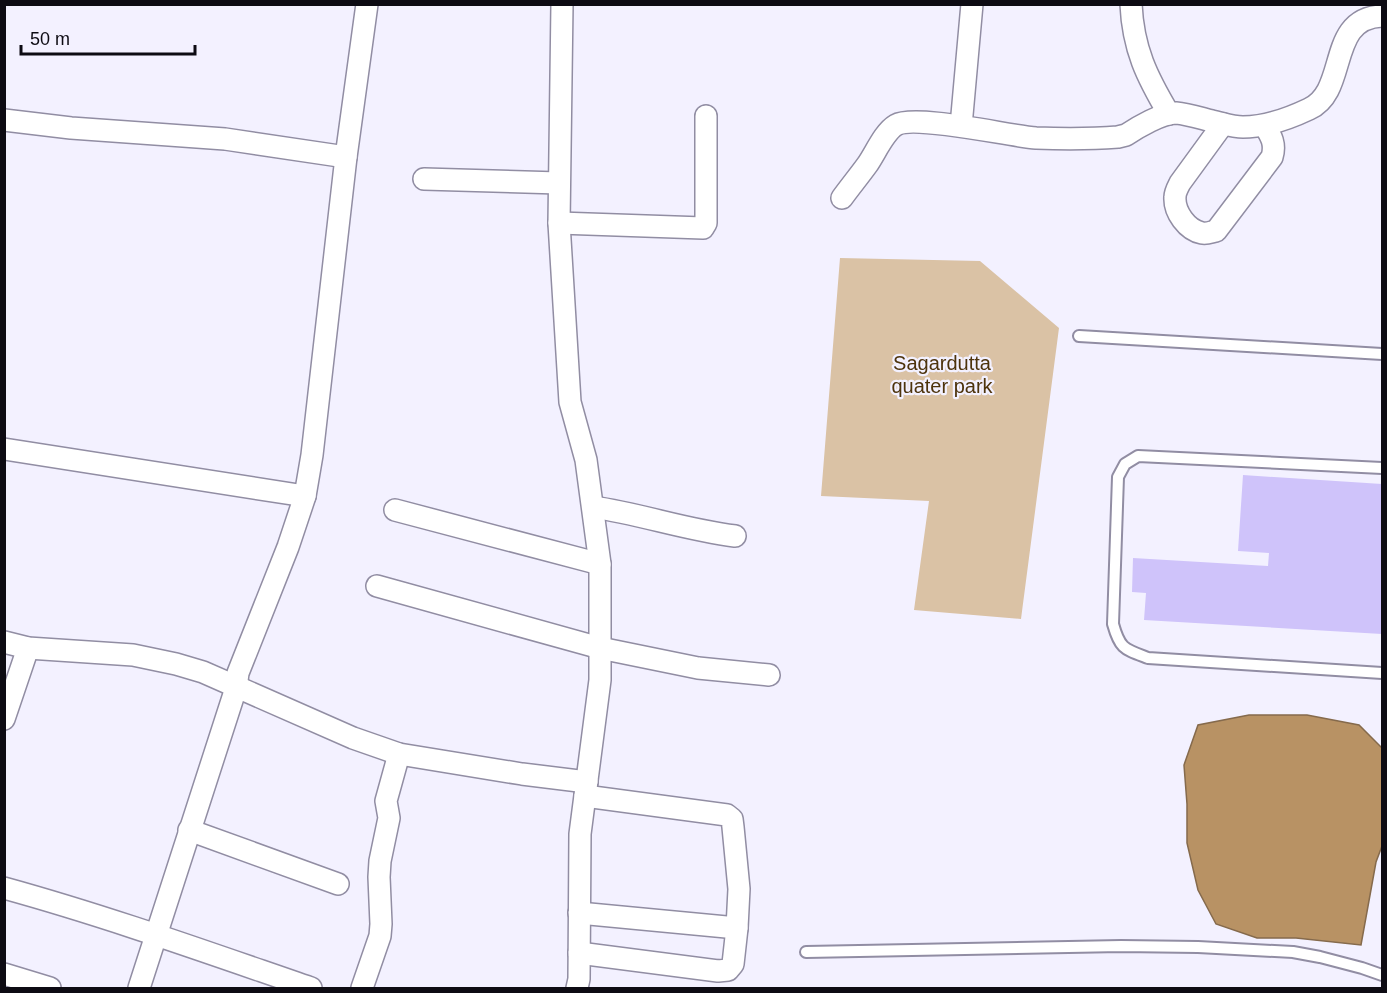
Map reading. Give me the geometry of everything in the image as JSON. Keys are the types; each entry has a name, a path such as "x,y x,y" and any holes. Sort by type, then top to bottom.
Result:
{"street":[{"path":"139,988 236,688 238,673 288,547 305,496 312,455 346,157 367,4"},
{"path":"562,4 559,223 570,402 586,460 600,564 600,680 580,834 579,979 577,988"},
{"path":"961,126 972,4"},
{"path":"1131,4 1133,34 1140,58 1169,114"},
{"path":"842,198 867,166 891,129 909,121 961,126 1035,138 1115,137 1126,135 1169,114 1188,115 1241,127 1265,126 1278,122 1317,105 1329,88 1350,31 1368,18 1383,16"},
{"path":"559,223 703,228 706,223 706,116"},
{"path":"4,120 71,128 225,139 346,157"},
{"path":"1223,124 1180,183 1175,194 1175,207 1181,217 1189,227 1200,233 1216,231 1272,157 1273,140 1265,126"},
{"path":"424,179 559,183"},
{"path":"4,449 305,496"},
{"path":"592,507 622,511 712,533 735,536"},
{"path":"395,510 600,564"},
{"path":"377,586 600,648 698,668 769,675"},
{"path":"4,642 28,648 133,655 176,664 203,672 353,738 399,754 522,774 586,789 727,815 732,819 739,889 733,964 729,970 718,971 579,953"},
{"path":"4,719 28,648"},
{"path":"362,988 380,936 380,861 389,818 386,801 399,754"},
{"path":"189,830 338,884"},
{"path":"4,888 156,934 311,988"},
{"path":"579,913 737,928"},
{"path":"4,974 50,988"}],"lane":[{"path":"1079,336 1383,354"},
{"path":"1383,468 1138,456 1125,464 1118,477 1113,624 1125,650 1148,658 1383,673"},
{"path":"807,952 1110,946 1198,947 1302,954 1352,965 1383,975"}],"green space":[{"name":"Sagardutta quater park","path":"840,258 980,261 1059,328 1021,619 914,610 929,501 821,496"}],"shaded area":[{"path":"1249,715 1307,715 1359,725 1382,748 1382,846 1376,862 1361,945 1296,938 1257,938 1216,924 1198,890 1187,843 1184,765 1198,725"}],"building":[{"path":"1243,475 1382,484 1382,634 1144,620 1146,593 1132,592 1133,558 1268,566 1269,553 1238,551"}]}
